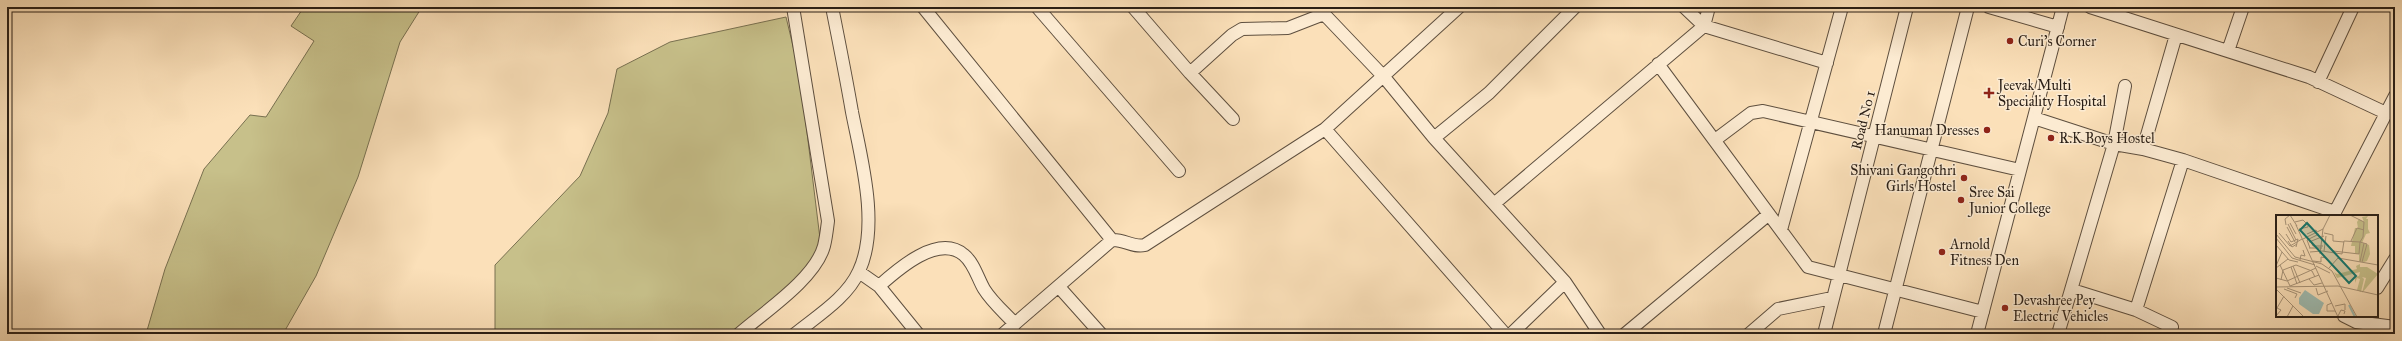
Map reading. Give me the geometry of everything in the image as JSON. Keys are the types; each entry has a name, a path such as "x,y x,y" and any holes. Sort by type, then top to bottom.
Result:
{"street":[{"path":"739,334 797,284 813,268 824,247 828,221 793,7"},
{"path":"795,334 842,295 859,272 867,243 865,179 832,7"},
{"path":"923,7 1112,240"},
{"path":"1037,7 1179,171"},
{"path":"1003,334 1112,240 1120,240 1133,246 1145,245 1325,129 1384,77 1459,7"},
{"path":"1434,138 1489,93 1575,7"},
{"path":"1684,7 1704,26 1827,63"},
{"path":"1495,203 1704,26 1709,7"},
{"path":"1781,230 1842,7"},
{"name":"Road No 1","path":"1824,334 1907,7"},
{"path":"1884,334 1968,7"},
{"path":"1989,7 2058,27"},
{"path":"1977,334 2063,7"},
{"path":"2090,7 2228,51 2318,82 2386,113"},
{"path":"2228,51 2243,7"},
{"path":"2318,82 2353,7"},
{"path":"1137,8 1190,73 1233,119"},
{"path":"1190,73 1232,35 1242,29 1288,28 1323,11 1384,77 1434,138 1566,282 1600,334"},
{"path":"2143,148 2176,35"},
{"path":"1658,64 1808,267 1983,312"},
{"path":"2058,334 2114,144 2125,86"},
{"path":"2034,118 2114,144 2143,148 2183,160 2334,214 2395,96"},
{"path":"1715,140 1751,113 1763,111 2020,170"},
{"path":"1325,129 1504,334"},
{"path":"2136,310 2183,160"},
{"path":"1625,334 1769,214"},
{"path":"879,286 914,258 942,249 952,250 966,256 985,290 1015,324"},
{"path":"2378,286 2395,259"},
{"path":"859,272 879,286 918,334"},
{"path":"1511,334 1566,282"},
{"path":"1059,287 1100,334"},
{"path":"2072,290 2136,310 2172,326"},
{"path":"1749,334 1778,309 1832,298"},
{"path":"2358,319 2395,327"}],"shaded area":[{"path":"304,7 422,7 400,42 358,177 316,276 283,334 146,334 165,269 204,169 250,115 266,117 314,41 291,26"},
{"path":"786,17 800,75 822,255 736,334 497,334 495,331 495,265 580,176 608,113 617,69 670,42"}],"place":[{"name":"Curi's Corner","path":"2010,41"},
{"name":"Jeevak Multi Speciality Hospital","path":"1989,93"},
{"name":"Hanuman Dresses","path":"1987,130"},
{"name":"R.K Boys Hostel","path":"2051,138"},
{"name":"Shivani Gangothri Girls Hostel","path":"1964,178"},
{"name":"Sree Sai Junior College","path":"1961,200"},
{"name":"Arnold Fitness Den","path":"1942,252"},
{"name":"Devashree Pey Electric Vehicles","path":"2005,308"}]}
